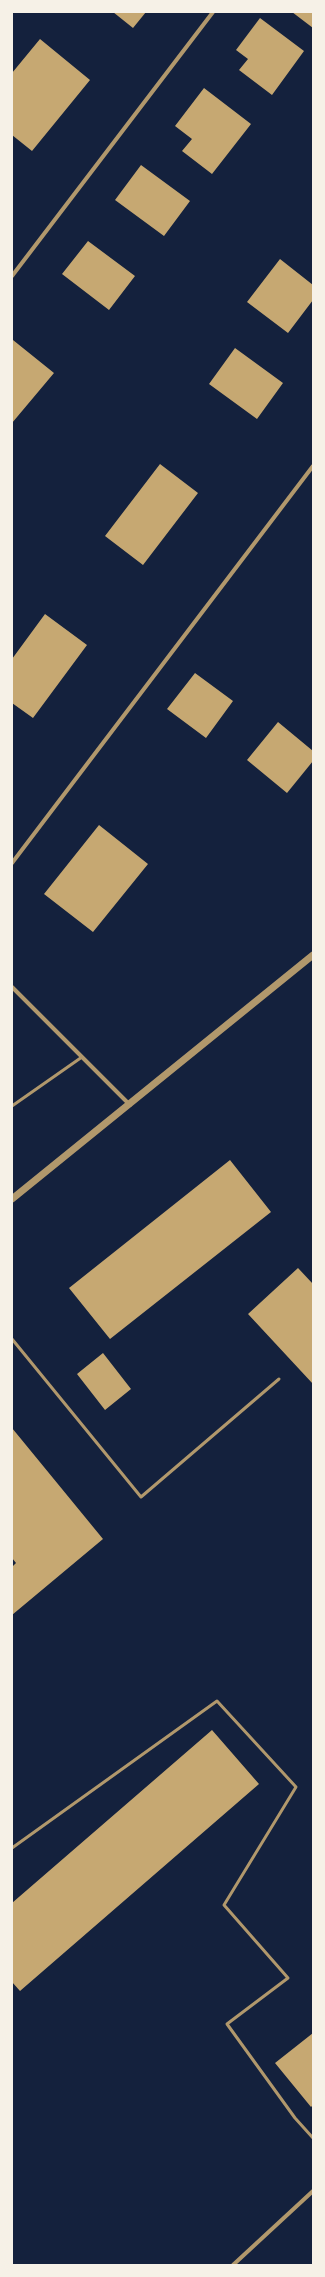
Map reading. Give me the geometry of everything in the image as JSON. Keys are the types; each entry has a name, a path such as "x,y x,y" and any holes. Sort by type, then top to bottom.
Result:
{"street":[{"path":"12,276 213,12"},
{"path":"12,863 313,466"},
{"path":"12,1199 130,1105 313,955"},
{"path":"12,987 130,1105"},
{"path":"233,2265 313,2191"}],"lane":[{"path":"12,1106 82,1057"},
{"path":"12,1339 141,1497 278,1379"},
{"path":"12,1848 217,1702 296,1787 224,1905 288,1978 227,2024 295,2118 313,2138"}],"building":[{"path":"113,12 146,12 133,28"},
{"path":"292,12 313,12 313,28"},
{"path":"260,18 304,51 272,95 239,70 248,59 236,50"},
{"path":"40,39 90,80 32,151 12,135 12,73"},
{"path":"204,88 251,124 212,174 182,151 192,139 175,126"},
{"path":"141,165 190,201 164,236 115,200"},
{"path":"88,241 135,276 109,310 62,274"},
{"path":"280,259 313,285 313,300 288,333 247,302"},
{"path":"13,340 54,373 12,423 12,341"},
{"path":"235,348 283,383 257,419 209,384"},
{"path":"160,464 198,493 143,565 105,536"},
{"path":"45,614 87,645 33,718 12,703 12,659"},
{"path":"195,673 233,701 206,738 167,709"},
{"path":"278,722 313,751 313,761 287,793 247,760"},
{"path":"99,825 148,864 93,932 44,894"},
{"path":"230,1160 271,1212 110,1339 69,1288"},
{"path":"298,1268 313,1284 313,1384 248,1314"},
{"path":"103,1353 131,1389 105,1410 77,1374"},
{"path":"12,1428 103,1539 12,1615 12,1567 16,1563 12,1558"},
{"path":"212,1730 259,1784 20,1991 12,1982 12,1903"},
{"path":"313,2033 313,2105 311,2107 275,2063"}]}
